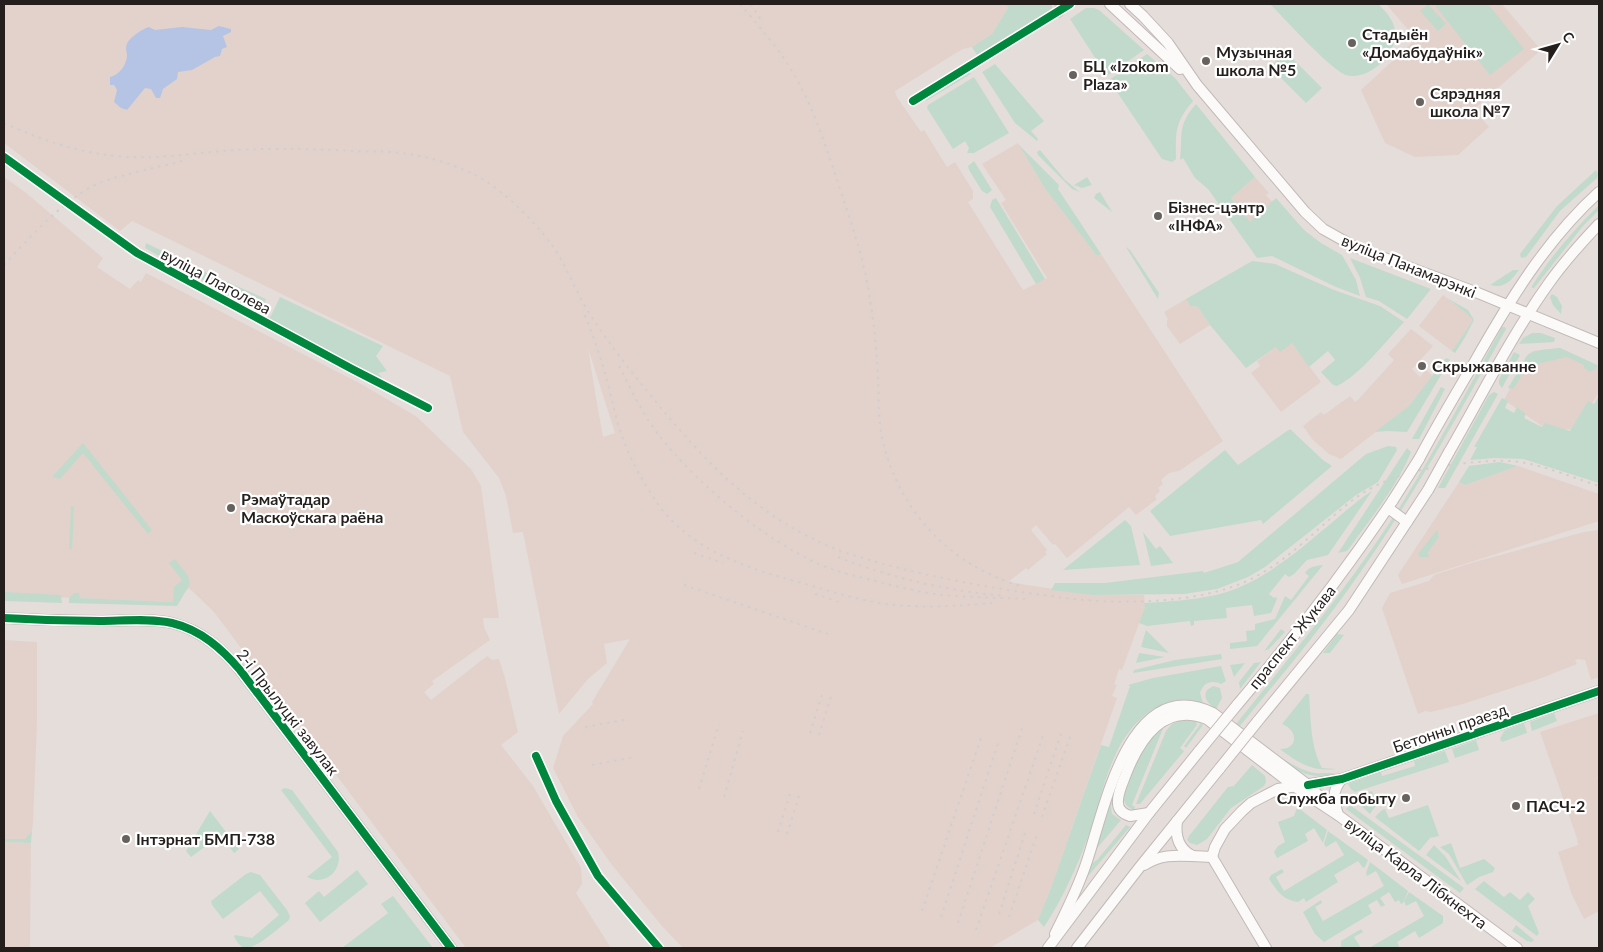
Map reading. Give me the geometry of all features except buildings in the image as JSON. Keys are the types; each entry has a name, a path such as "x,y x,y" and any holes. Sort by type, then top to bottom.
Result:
{"main road":[{"name":"вуліца Панамарэнкі","path":"1110,4 1197,85"},
{"name":"вуліца Панамарэнкі","path":"1130,4 1168,44 1197,85 1305,212 1323,229 1355,247 1472,290 1599,343"},
{"name":"праспект Жукава","path":"1048,948 1149,813 1281,654 1327,594 1419,459 1530,270 1559,232 1599,192"},
{"name":"праспект Жукава","path":"1077,948 1139,868 1349,610 1428,490 1529,314 1562,266 1599,224"},
{"path":"1390,504 1407,522"},
{"name":"2-і Прылуцкі завулак","path":"4,618 64,621 170,622 185,627 212,642 227,654 240,670 451,948"},
{"name":"Бетонны праезд","path":"1212,857 1215,847 1225,830 1242,811 1251,803 1278,789 1342,779 1599,691"},
{"name":"вуліца Карла Лібкнехта","path":"1048,948 1076,891 1123,756 1137,734 1153,716 1168,709 1184,705 1201,707 1214,713 1308,785 1338,815"},
{"name":"вуліца Карла Лібкнехта","path":"1149,813 1140,816 1126,814 1120,809 1118,800 1125,777 1138,747 1155,727 1171,716 1191,714 1207,719 1294,786 1338,815 1517,948"},
{"path":"1292,773 1296,781 1294,786"},
{"path":"1278,789 1281,784 1279,774"},
{"path":"1338,815 1334,792 1342,779"},
{"path":"1178,820 1176,829 1178,841 1183,850 1192,856"},
{"path":"1139,868 1163,856 1212,857 1266,948"}],"street":[{"path":"913,101 1070,4"},
{"name":"вуліца Глаголева","path":"4,157 136,253 428,408"},
{"path":"536,756 556,801 598,876 660,948"}],"shaded area":[{"path":"4,4 1005,4 1008,8 992,34 972,47 963,49 951,56 895,91 897,97 921,132 924,130 947,167 955,162 973,191 973,199 968,202 1023,290 1047,278 1001,203 1006,200 982,164 1018,143 1046,190 1097,256 1101,254 1223,441 1179,471 1169,473 1161,480 1163,484 1158,488 1160,491 1155,496 1157,499 1136,515 1129,507 1067,558 1036,525 1031,530 1047,550 1045,552 1047,554 1028,570 1026,568 1008,582 1093,595 1144,595 1145,607 1122,670 1119,669 1114,684 1117,685 1112,696 1117,698 1051,888 1038,920 990,948 683,948 662,926 612,865 578,817 553,768 563,736 593,704 592,702 630,639 604,644 607,663 588,679 559,714 523,532 513,533 506,496 499,478 463,432 450,376 132,221 120,231 4,143","holes":["588,348 615,433 603,437"]},
{"path":"1386,4 1502,4 1541,50 1474,109 1489,127 1458,155 1415,157 1385,143 1361,90 1416,39"},
{"path":"4,177 25,192 103,258 97,267 130,289 138,280 141,282 146,273 363,385 417,417 471,469 481,486 499,618 483,618 484,627 490,640 432,681 434,684 424,692 431,700 487,656 492,660 499,659 518,732 501,745 533,786 581,868 582,884 576,893 611,948 466,948 214,612 189,588 173,602 4,595"},
{"path":"1255,177 1269,193 1266,195 1273,203 1250,222 1231,198"},
{"path":"1443,295 1473,320 1452,351 1419,326"},
{"path":"1186,299 1190,306 1198,307 1210,325 1180,344 1167,326 1168,319 1164,312"},
{"path":"1411,329 1433,346 1412,369 1420,377 1426,370 1433,376 1409,406 1341,459 1329,454 1313,440 1303,426 1321,412 1324,415 1350,396 1355,402 1358,400 1394,360 1388,354"},
{"path":"1292,343 1321,382 1281,412 1251,373 1260,366 1257,361 1276,347"},
{"path":"1560,348 1599,366 1599,392 1576,430 1545,428 1504,400 1528,355 1533,351"},
{"path":"1518,466 1599,494 1599,521 1402,584 1398,575 1459,482 1465,485"},
{"path":"1599,530 1599,677 1591,680 1585,660 1578,659 1575,660 1577,664 1539,679 1463,704 1418,714 1382,608 1390,593 1429,581 1434,575 1471,563 1584,532"},
{"path":"4,640 37,642 37,723 33,822 32,831 25,839 4,838"},
{"path":"1599,713 1599,776 1597,777 1599,781 1599,911 1584,919 1572,895 1558,852 1578,845 1577,838 1540,732"},
{"path":"4,842 31,843 30,948 4,948"}],"green space":[{"path":"1005,4 1052,4 1052,8 1049,14 977,55 972,47 992,34 1008,8"},
{"name":"Стадыён «Домабудаўнік»","path":"1270,4 1378,4 1393,23 1395,37 1393,45 1390,53 1378,66 1362,75 1346,75 1319,54"},
{"path":"1428,4 1446,24 1438,31 1420,11"},
{"path":"1434,4 1488,4 1524,49 1490,75"},
{"path":"1086,8 1099,10 1144,50 1107,76 1070,19"},
{"path":"1286,52 1322,88 1306,103 1270,67"},
{"path":"1147,54 1175,78 1193,101 1179,122 1176,135 1176,159 1172,162 1162,159 1109,80"},
{"path":"995,64 1044,121 1031,131 1038,139 1037,141 1015,123 982,72"},
{"path":"966,69 971,74 926,101 930,92"},
{"path":"974,77 1009,133 974,153 967,153 969,148 965,141 953,149 927,108 928,105"},
{"path":"1196,104 1255,177 1231,198 1250,222 1276,198 1304,230 1321,243 1342,255 1356,280 1360,296 1336,287 1272,256 1257,258 1208,189 1195,178 1183,158 1180,160 1183,124"},
{"path":"1019,145 1059,185 1058,189 1101,254 1097,256 1046,190"},
{"path":"1040,150 1065,180 1080,192 1072,189 1038,155 1037,152"},
{"path":"974,161 992,190 987,194 982,191 969,170 968,166"},
{"path":"1596,170 1597,178 1560,211 1526,257 1521,258 1520,254 1557,206"},
{"path":"1087,177 1092,185 1082,188 1074,185"},
{"path":"1100,192 1112,212 1094,198"},
{"path":"996,198 1045,279 1036,284 990,207 992,200"},
{"path":"1599,205 1599,210 1583,226 1534,288 1532,288 1555,254"},
{"path":"146,243 266,299 260,310 247,305 145,248"},
{"path":"1126,247 1130,250 1159,293 1158,299"},
{"path":"1350,258 1431,289 1407,319 1379,301 1366,297 1360,278"},
{"path":"1252,261 1275,264 1334,290 1380,306 1404,322 1364,366 1337,386 1333,385 1321,372 1335,360 1328,351 1309,367 1292,343 1280,352 1276,347 1246,368 1210,325 1198,307 1190,306 1186,299"},
{"path":"1513,270 1519,270 1507,283 1499,286 1490,285"},
{"path":"1552,294 1557,297 1562,306 1561,314 1553,305 1550,297"},
{"path":"280,297 383,346 376,356 387,371 378,373 391,388 268,322"},
{"path":"1447,298 1468,310 1474,320 1455,353 1452,351 1473,320"},
{"path":"1502,327 1506,329 1430,464 1389,530 1332,611 1239,727 1236,724 1321,617 1382,534 1453,417"},
{"path":"1532,333 1541,333 1555,338 1554,342 1519,344 1523,338"},
{"path":"1560,348 1597,365 1596,369 1590,372 1584,368 1584,365 1567,357 1524,367 1524,361 1531,353"},
{"path":"1514,352 1520,355 1502,388 1499,380"},
{"path":"1446,358 1450,360 1407,432 1375,432 1409,406"},
{"path":"1522,365 1521,375 1517,384 1513,389 1508,388"},
{"path":"1441,387 1445,389 1419,439 1412,439"},
{"path":"1494,392 1498,394 1445,488 1438,488 1489,395"},
{"path":"1599,396 1599,483 1523,459 1495,458 1470,460 1477,447 1474,447 1502,398 1508,401 1505,408 1514,413 1517,407 1526,414 1524,418 1542,427 1545,423 1570,431 1588,401 1594,404"},
{"path":"1290,429 1332,466 1263,524 1261,520 1170,536 1150,511 1225,450 1238,465"},
{"path":"83,443 152,530 148,534 83,453 60,479 52,477"},
{"path":"1388,446 1396,447 1397,450 1378,482 1356,495 1265,567 1248,577 1217,589 1184,594 1093,595 1051,590 1055,583 1105,583 1203,571 1204,573 1238,562 1366,454"},
{"path":"1407,448 1411,452 1391,490 1347,551 1338,553"},
{"path":"1500,462 1518,466 1465,485 1459,482 1469,466"},
{"path":"1372,491 1328,555 1307,560 1289,577 1285,574 1269,594 1277,599 1271,613 1254,616 1252,605 1226,608 1227,618 1194,621 1194,625 1191,626 1190,621 1147,626 1139,623 1145,607 1144,603 1216,595 1230,591 1257,578 1295,553"},
{"path":"71,506 74,506 72,549 69,549"},
{"path":"1125,520 1131,526 1140,565 1063,570"},
{"path":"1437,530 1439,537 1427,553 1430,557 1420,557 1418,554"},
{"path":"1143,532 1156,549 1160,546 1173,563 1151,566"},
{"path":"175,559 188,576 190,584 177,606 69,603 69,598 74,593 79,593 80,598 173,602 174,587 182,580 169,563"},
{"path":"1323,565 1257,646 1230,649 1230,643 1247,641 1246,631 1255,630 1255,624 1275,619 1285,596 1291,600 1309,576 1305,573 1313,567"},
{"path":"4,592 61,595 62,603 4,601"},
{"path":"1281,629 1285,632 1269,649 1264,651"},
{"path":"1146,630 1169,653 1141,647"},
{"path":"1337,634 1344,635 1330,653 1323,653"},
{"path":"1139,653 1165,657 1136,663"},
{"path":"1221,654 1222,659 1133,673 1134,670 1175,660"},
{"path":"1261,662 1240,689 1239,682 1254,663"},
{"path":"1245,663 1234,677 1230,665"},
{"path":"1221,666 1226,681 1221,684 1211,682 1206,684 1200,693 1203,703 1176,700 1164,704 1153,709 1143,717 1126,736 1110,767 1089,834 1074,870 1044,927 1038,920 1101,745 1109,747 1130,686 1128,685 1153,678"},
{"path":"1213,686 1220,688 1222,698 1216,709 1207,701 1205,696 1207,690"},
{"path":"1306,694 1309,694 1312,732 1318,760 1322,768 1336,769 1313,768 1280,749 1291,746 1293,743 1294,739 1291,730 1282,724"},
{"path":"1554,713 1557,721 1532,731 1530,722"},
{"path":"1173,714 1128,762 1111,806 1112,814 1121,820 1093,853 1125,760"},
{"path":"1183,720 1196,721 1197,725 1180,748 1184,751 1140,804 1136,804 1166,731 1172,724"},
{"path":"1201,723 1203,725 1186,748 1184,746"},
{"path":"1524,723 1527,733 1502,742 1500,739 1504,731"},
{"path":"1164,726 1132,805 1135,807 1134,811 1127,806 1123,799 1126,779 1142,749 1156,732"},
{"path":"1476,740 1479,750 1455,758 1452,749"},
{"path":"1445,751 1449,762 1355,792 1348,784 1381,772 1382,776 1415,766 1414,761"},
{"path":"1281,758 1311,772 1336,774 1320,776 1307,774 1288,765"},
{"path":"1252,765 1265,776 1266,782 1264,786 1231,808 1207,839 1197,845 1190,843 1187,840 1189,836 1228,787 1234,786"},
{"path":"285,788 292,790 338,852 338,865 331,875 326,878 314,880 307,877 332,857 281,790"},
{"path":"1372,791 1377,804 1370,814 1356,801 1356,798 1358,795"},
{"path":"1350,805 1464,888 1460,893 1346,809"},
{"path":"1428,805 1439,836 1430,838 1419,851 1375,817 1385,809 1389,818"},
{"path":"1297,808 1327,830 1323,843 1314,828 1305,834 1308,841 1277,858 1274,852 1278,846 1285,842 1278,822 1294,816"},
{"path":"210,811 239,849 234,853 221,835 191,857 186,851"},
{"path":"1126,825 1130,827 1083,882 1088,867 1098,859"},
{"path":"32,831 31,843 4,842 4,838 25,839"},
{"path":"1328,831 1368,860 1365,867 1363,868 1358,861 1334,875 1338,882 1306,902 1304,898 1298,902 1284,897 1269,879 1271,875 1282,869 1284,872 1276,877 1284,891 1344,855 1336,841 1326,847 1324,844"},
{"path":"1451,843 1460,868 1484,859 1495,868 1493,872 1479,877 1467,885 1449,854 1440,847"},
{"path":"1434,845 1445,856 1461,881 1426,855"},
{"path":"1370,862 1408,891 1403,903 1401,904 1399,900 1395,902 1389,892 1380,898 1385,905 1381,907 1377,900 1368,905 1372,913 1324,942 1315,934 1303,912 1321,900 1322,903 1315,907 1323,921 1384,886 1376,871 1367,876 1366,873"},
{"path":"357,870 368,884 320,922 305,903 319,891 324,897"},
{"path":"251,872 260,875 290,916 289,920 267,937 249,948 245,948 239,944 234,937 235,935 252,938 279,915 260,891 223,919 211,901"},
{"path":"1484,881 1504,897 1510,892 1520,900 1528,892 1535,899 1528,906 1539,933 1537,936 1475,889"},
{"path":"1409,892 1443,916 1443,923 1419,938 1415,931 1397,942 1400,948 1369,948 1424,916 1416,901 1406,906 1404,901"},
{"path":"393,896 433,948 342,948 388,913 381,904"},
{"path":"1516,925 1534,940 1532,942 1527,941 1512,931"},
{"path":"1361,929 1363,932 1354,937 1361,948 1339,948 1341,941"}],"water":[{"path":"219,26 231,29 231,32 223,36 227,47 222,49 220,56 192,70 178,72 177,79 163,89 160,98 156,98 151,89 145,88 127,110 114,102 117,90 114,85 110,85 110,77 124,67 127,56 127,44 136,34 149,27 155,30 182,27 211,30"}],"railway":[{"path":"740,4 782,55 812,110 856,237 871,305 881,433 888,460 899,486 929,530 949,548 970,564 1021,586"},
{"path":"751,4 761,20"},
{"path":"4,123 64,146 94,153 126,157 154,157 266,149 387,152 425,157 469,172 508,198 545,236 558,255 591,315 617,353 672,421 712,465 733,484 755,503 805,535 843,552 923,574 993,588 1087,600 1135,602 1186,598 1233,587 1253,578 1280,561 1341,509 1366,491 1390,479 1416,471 1457,464 1512,461 1540,466 1599,486"},
{"path":"4,265 51,217 93,186 117,177 186,160"},
{"path":"585,315 597,346 619,427 632,461 664,512 699,543 741,564 763,572 872,602 919,606 992,603"},
{"path":"619,366 649,421 661,438 695,475 755,526 799,554 843,573 922,592 952,596 1026,599"},
{"path":"694,553 723,563"},
{"path":"838,557 878,571 941,587 1005,596"},
{"path":"684,585 828,634"},
{"path":"815,594 839,602"},
{"path":"810,733 822,695"},
{"path":"819,735 831,697"},
{"path":"585,727 629,719"},
{"path":"699,789 719,724"},
{"path":"958,923 1023,725"},
{"path":"724,797 743,731"},
{"path":"1034,814 1062,731"},
{"path":"976,930 1044,733"},
{"path":"1042,817 1071,734"},
{"path":"922,911 982,735"},
{"path":"941,917 999,740"},
{"path":"592,765 635,757"},
{"path":"778,832 790,794"},
{"path":"787,834 799,796"},
{"path":"999,914 1026,830"},
{"path":"1009,917 1037,834"}],"cycle path":[{"path":"913,101 1070,4"},
{"path":"4,157 137,253 428,408"},
{"path":"4,618 64,621 164,621 183,626 202,635 226,655 240,670 451,948"},
{"path":"1308,785 1342,779 1599,691"},
{"path":"536,756 556,801 598,876 659,948"}],"place":[{"name":"Стадыён «Домабудаўнік»","path":"1352,43"},
{"name":"Музычная школа №5","path":"1206,61"},
{"name":"БЦ «Izokom Plaza»","path":"1073,75"},
{"name":"Сярэдняя школа №7","path":"1420,102"},
{"name":"Бізнес-цэнтр «ІНФА»","path":"1158,216"},
{"name":"Скрыжаванне","path":"1422,366"},
{"name":"Рэмаўтадар Маскоўскага раёна","path":"231,508"},
{"name":"Служба побыту","path":"1406,798"},
{"name":"ПАСЧ-2","path":"1516,806"},
{"name":"Інтэрнат БМП-738","path":"126,839"}]}
